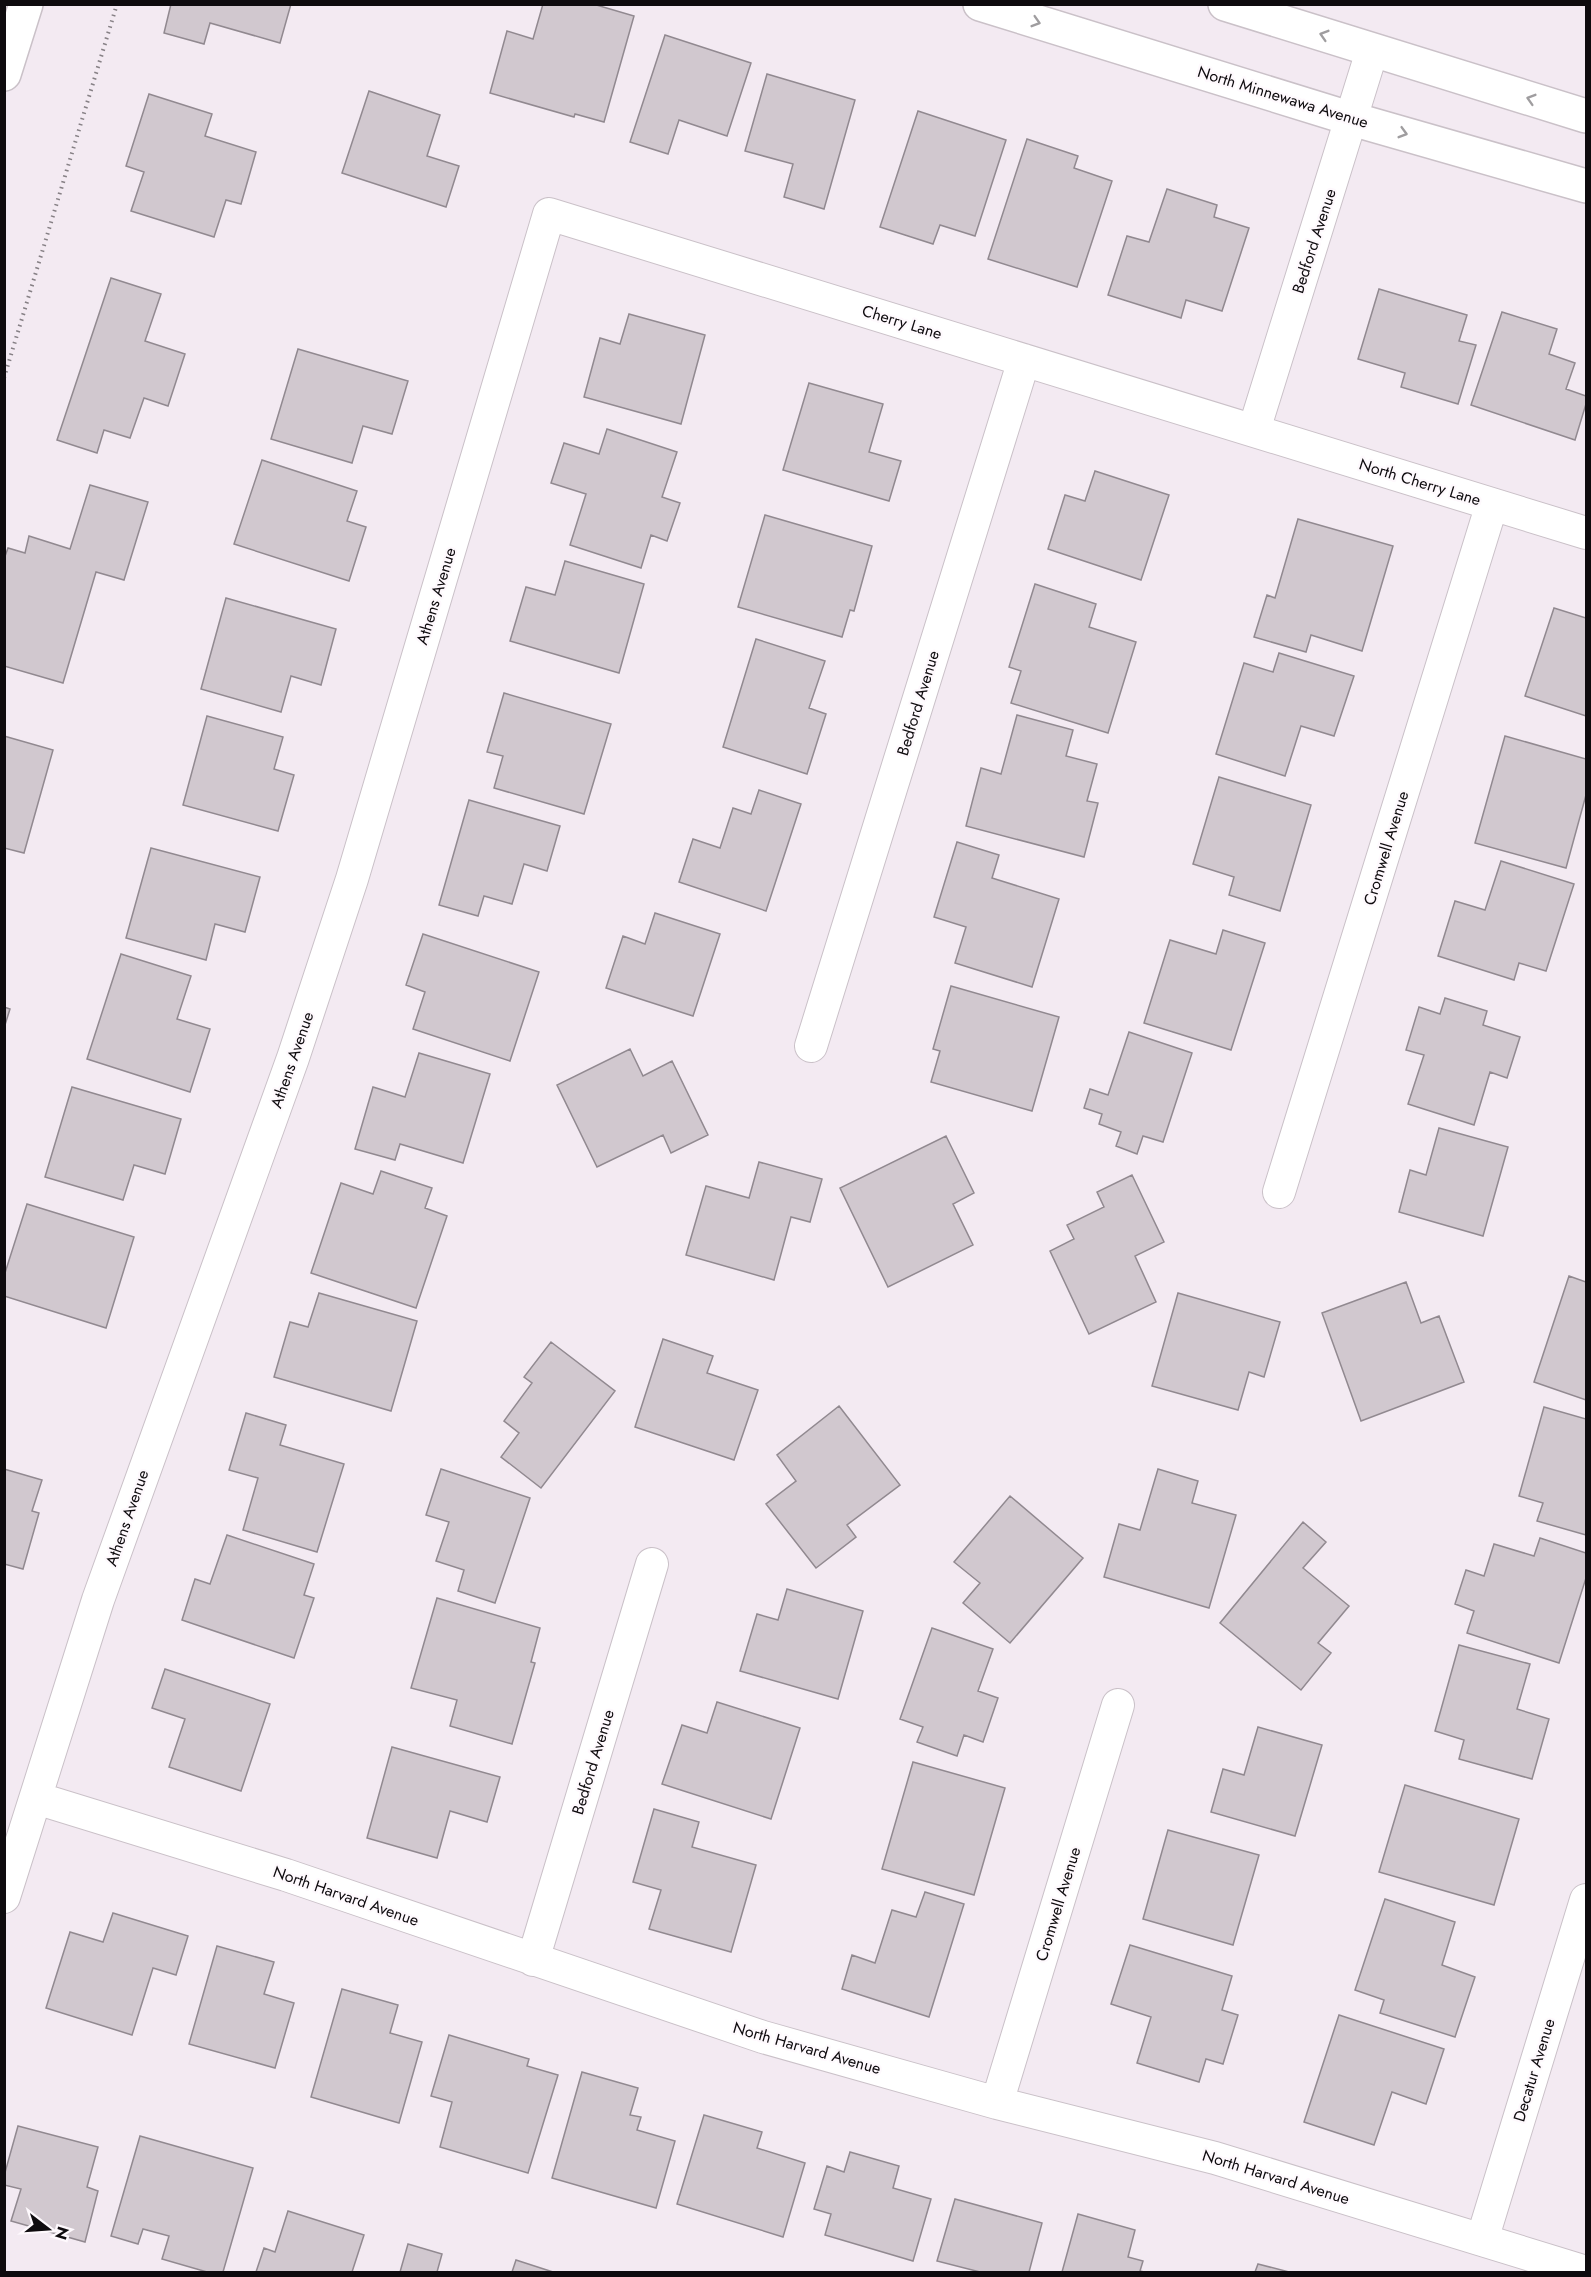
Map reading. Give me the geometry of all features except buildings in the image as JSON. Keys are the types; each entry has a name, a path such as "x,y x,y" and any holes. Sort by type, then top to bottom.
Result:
{"main road":[{"path":"4,74 26,4"},
{"name":"North Minnewawa Avenue","path":"980,4 1352,119 1587,186"},
{"path":"1225,4 1587,116"}],"street":[{"name":"Bedford Avenue","path":"1254,430 1372,51"},
{"name":"Cherry Lane","path":"549,214 1254,430"},
{"name":"Athens Avenue","path":"4,1897 98,1600 293,1058 348,891 549,214"},
{"name":"Bedford Avenue","path":"811,1046 1024,360"},
{"name":"North Cherry Lane","path":"1254,430 1587,533"},
{"name":"Cromwell Avenue","path":"1279,1192 1492,504"},
{"name":"Bedford Avenue","path":"533,1960 652,1564"},
{"name":"Cromwell Avenue","path":"997,2103 1118,1706"},
{"name":"North Harvard Avenue","path":"36,1798 286,1875 763,2037 997,2103 1215,2158 1587,2272"},
{"name":"Decatur Avenue","path":"1482,2240 1587,1900"}],"path":[{"path":"4,378 117,4"}]}
